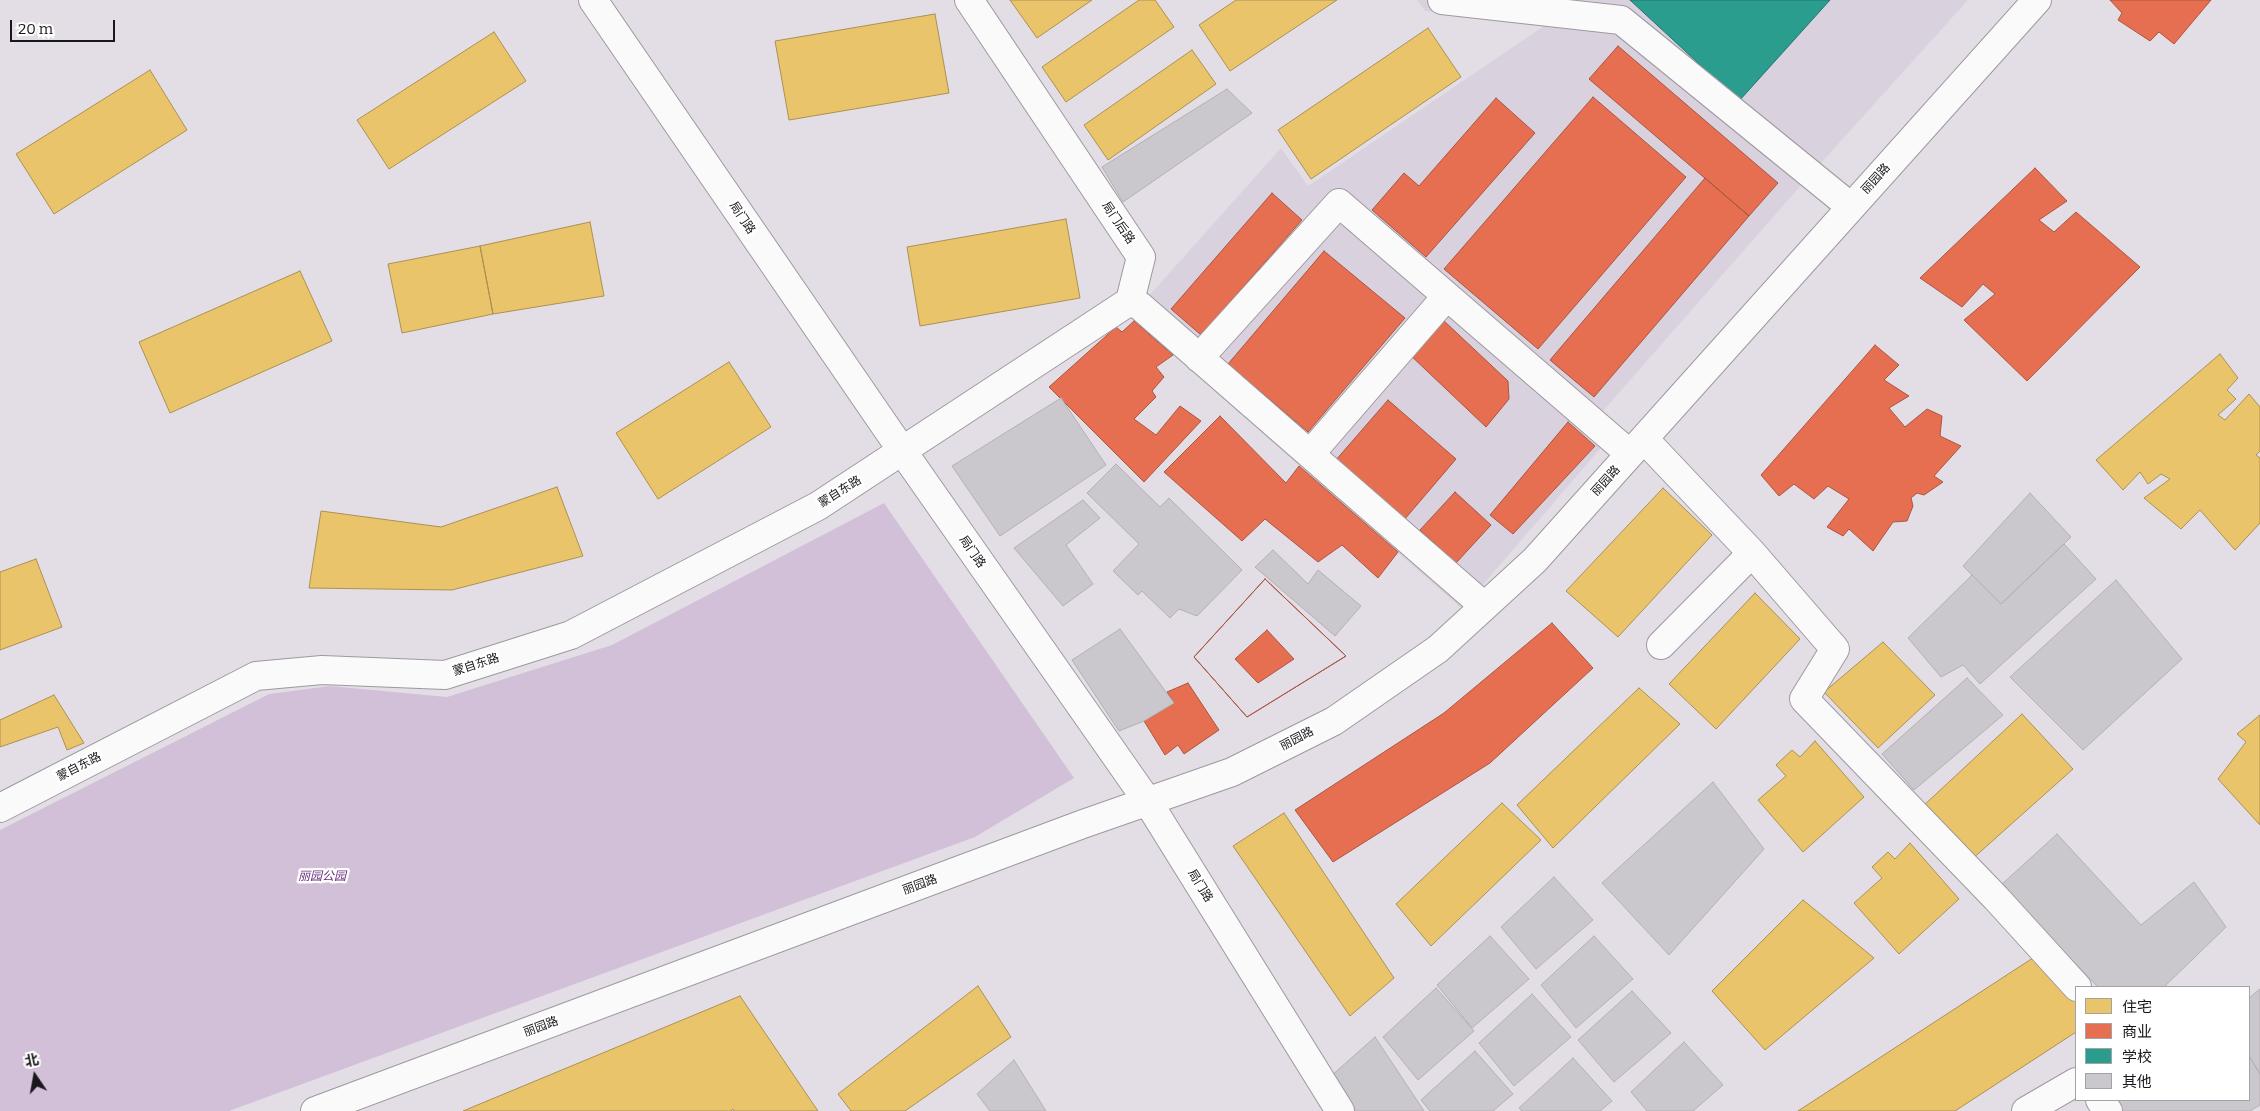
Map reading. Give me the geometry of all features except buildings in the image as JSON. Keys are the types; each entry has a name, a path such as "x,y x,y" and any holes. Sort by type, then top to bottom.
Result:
{"street":[{"name":"局门路","path":"593,0 903,452 1148,802 1340,1111"},
{"name":"局门后路","path":"969,0 1141,257 1130,301"},
{"path":"1442,0 1621,20 1851,207"},
{"name":"丽园路","path":"315,1111 1074,828 1232,772 1334,721 1438,649 1535,560 2037,0"},
{"path":"1199,358 1339,203 1446,297 1637,447 1752,553 1835,649 1804,699 1996,898 2077,986"},
{"path":"1310,454 1446,297"},
{"path":"903,452 1130,301 1140,306 1484,606"},
{"name":"蒙自东路","path":"0,808 256,676 322,670 445,675 571,635 818,506 903,452"},
{"path":"1661,645 1752,553"},
{"path":"2026,1111 2075,1083"}],"shaded area":[{"path":"1417,0 1968,0 1803,183 1589,427 1606,442 1462,609 1130,317 1281,148 1308,186 1544,26 1425,11"}],"green space":[{"name":"丽园公园","path":"884,503 1074,778 975,837 229,1111 0,1111 0,830 269,694 330,686 447,697 612,645"}]}
